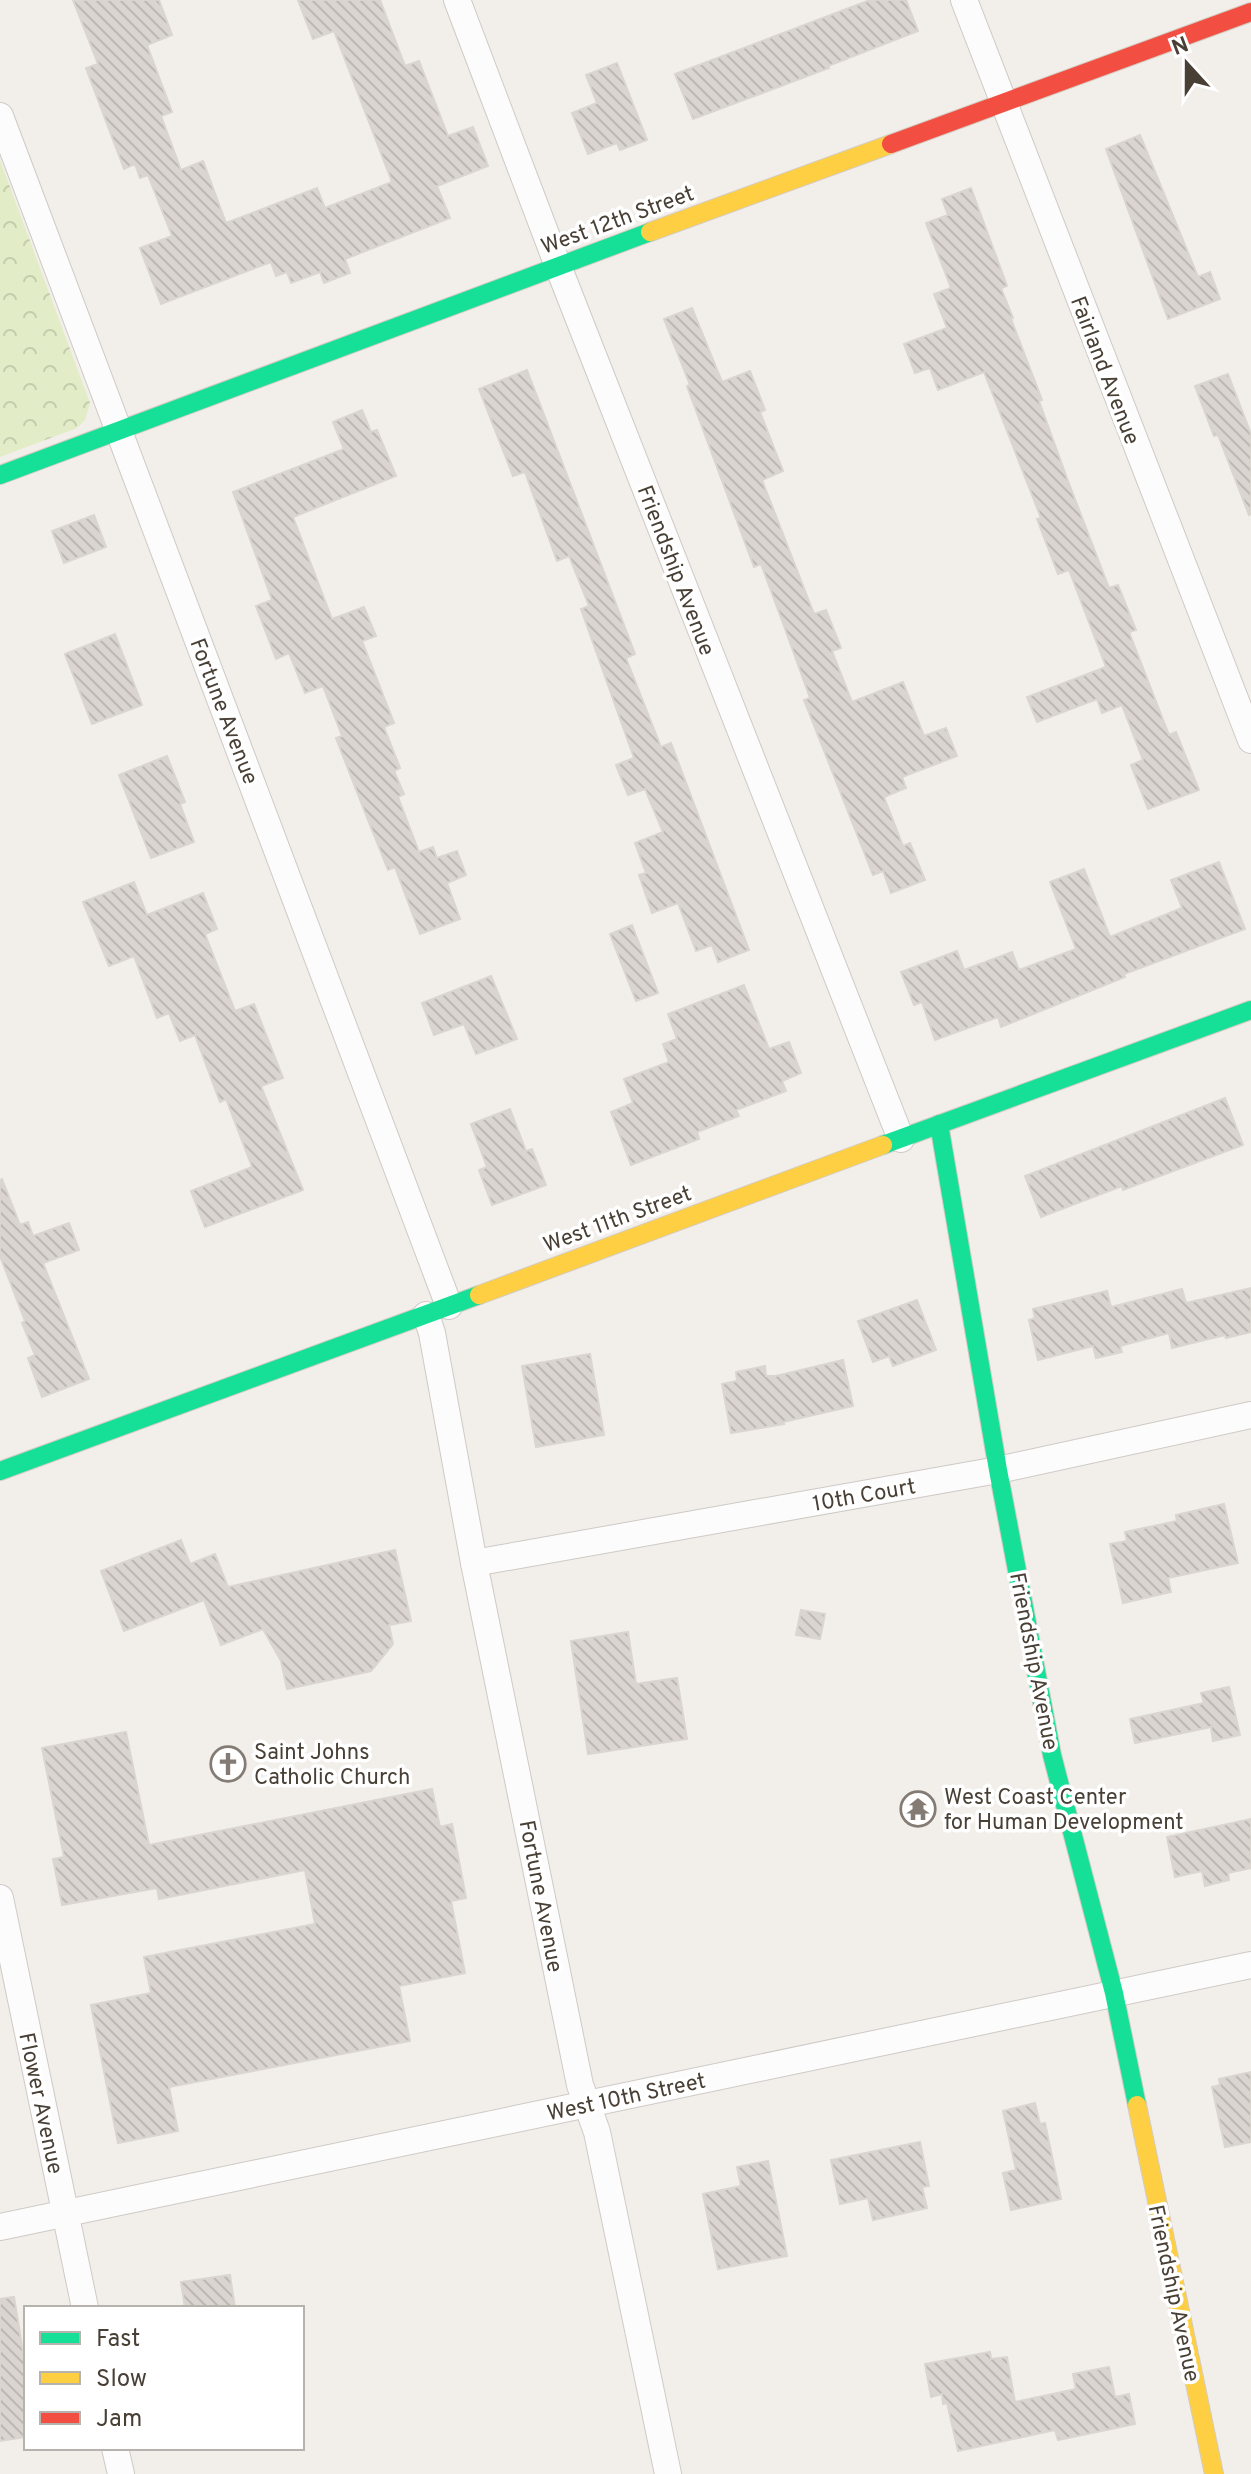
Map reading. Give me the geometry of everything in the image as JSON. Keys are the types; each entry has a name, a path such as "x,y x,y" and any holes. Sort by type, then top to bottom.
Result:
{"street":[{"name":"Friendship Avenue","path":"457,0 558,266 901,1139"},
{"name":"Fairland Avenue","path":"964,0 1251,740"},
{"name":"West 12th Street","path":"0,475 1251,12"},
{"name":"Fortune Avenue","path":"0,116 119,431 438,1311 432,1333 474,1563 580,2085 597,2132 668,2474"},
{"name":"West 11th Street","path":"0,1471 1251,1010"},
{"name":"Friendship Avenue","path":"939,1124 998,1470 1052,1755 1114,1993 1214,2474"},
{"name":"10th Court","path":"474,1563 998,1470 1251,1415"},
{"name":"Flower Avenue","path":"0,1898 85,2306"},
{"name":"West 10th Street","path":"0,2227 1251,1965"},
{"path":"115,2450 121,2474"}],"green space":[{"path":"0,160 90,403 85,420 77,428 0,457"}],"building":[{"path":"73,0 159,0 172,35 147,45 172,112 161,116 181,170 203,161 226,223 317,188 325,208 392,182 334,31 313,39 298,0 380,0 405,66 419,61 448,136 473,127 488,166 437,186 450,218 345,259 350,273 324,283 320,272 291,283 287,272 276,276 271,262 161,304 140,248 172,236 148,175 140,178 135,164 124,169 86,68 98,64"},
{"path":"870,0 906,0 918,31 693,119 675,74"},
{"path":"617,63 647,140 620,150 617,143 588,154 572,113 597,103 586,75"},
{"path":"1140,135 1198,277 1210,272 1220,299 1168,319 1106,149"},
{"path":"971,188 1007,286 1001,288 1068,481 1109,588 1118,585 1136,630 1129,632 1169,735 1176,732 1199,790 1148,809 1131,765 1143,760 1122,705 1102,713 1097,699 1037,722 1027,697 1106,667 1069,570 1058,574 1037,519 1041,518 984,372 938,390 930,368 915,373 904,344 947,328 934,294 951,288 926,223 948,215 942,199"},
{"path":"692,308 722,382 750,371 765,410 760,412 783,471 762,480 814,614 826,610 841,648 832,651 852,702 903,682 924,736 946,728 957,756 902,777 906,788 884,797 903,846 910,843 925,880 891,893 883,871 873,875 804,700 810,698 761,564 754,567 664,319"},
{"path":"527,370 635,654 626,658 661,747 671,743 749,950 718,962 712,945 696,951 678,903 652,913 639,875 646,873 635,843 663,832 645,789 628,795 616,765 634,758 581,609 589,606 569,556 557,561 525,472 513,476 479,389"},
{"path":"1228,374 1251,434 1249,515 1195,386"},
{"path":"362,410 371,432 377,430 396,476 293,517 332,619 364,607 376,636 362,641 394,723 384,727 400,768 394,771 404,794 398,797 419,852 433,847 437,858 457,851 466,875 447,883 460,919 420,934 395,867 388,870 364,810 336,738 342,736 323,686 305,693 289,653 276,659 256,606 272,600 233,492 344,449 333,422"},
{"path":"94,515 106,547 64,563 52,531"},
{"path":"115,634 142,705 92,724 65,654"},
{"path":"167,756 185,802 180,804 194,842 151,858 119,775"},
{"path":"1219,862 1245,929 1124,974 1125,977 1001,1027 998,1017 935,1040 922,1002 914,1005 901,972 957,951 964,970 1012,952 1019,970 1076,949 1050,882 1084,869 1110,937 1182,908 1171,880"},
{"path":"134,882 147,915 203,893 217,929 205,934 235,1011 254,1004 283,1078 261,1086 303,1190 205,1227 191,1191 252,1167 226,1099 220,1102 195,1035 180,1041 169,1013 157,1018 134,956 109,966 83,902"},
{"path":"632,925 658,993 636,1001 610,934"},
{"path":"491,976 517,1039 476,1054 464,1024 434,1035 422,1003"},
{"path":"744,985 769,1049 789,1042 801,1073 782,1081 786,1091 736,1110 739,1116 697,1132 699,1139 631,1165 611,1112 633,1103 624,1079 669,1062 663,1044 677,1039 668,1014"},
{"path":"1225,1098 1243,1145 1041,1217 1025,1176"},
{"path":"510,1109 526,1151 532,1149 546,1185 492,1205 479,1170 487,1167 471,1124"},
{"path":"2,1179 20,1225 28,1222 33,1236 69,1223 79,1250 43,1263 89,1379 42,1397 28,1358 35,1355 22,1323 25,1321 0,1256"},
{"path":"1251,1288 1251,1332 1172,1348 1169,1333 1120,1346 1122,1352 1096,1358 1093,1346 1038,1360 1029,1320 1035,1318 1033,1309 1107,1291 1111,1307 1182,1289 1186,1303"},
{"path":"917,1300 936,1350 893,1366 889,1356 873,1362 858,1321"},
{"path":"590,1354 604,1435 536,1447 522,1366"},
{"path":"843,1360 853,1406 784,1424 731,1433 722,1384 737,1381 736,1372 765,1366 766,1376 776,1376"},
{"path":"1224,1504 1238,1563 1168,1578 1171,1592 1123,1603 1110,1544 1127,1541 1125,1532 1177,1521 1176,1515"},
{"path":"181,1540 190,1564 215,1554 228,1587 395,1550 411,1621 389,1625 393,1644 371,1671 287,1689 281,1661 263,1629 221,1645 204,1600 124,1631 101,1571"},
{"path":"801,1610 825,1614 820,1639 796,1635"},
{"path":"628,1632 636,1684 677,1678 687,1739 588,1754 571,1641"},
{"path":"1229,1687 1240,1735 1213,1741 1211,1727 1135,1743 1130,1719 1204,1703 1201,1693"},
{"path":"126,1732 149,1845 432,1789 440,1827 452,1824 466,1898 451,1901 465,1973 399,1986 410,2041 169,2087 178,2131 118,2143 91,2005 151,1993 144,1957 315,1924 305,1870 159,1899 157,1888 62,1905 53,1859 64,1857 42,1748"},
{"path":"1251,1819 1251,1868 1228,1873 1229,1880 1205,1886 1202,1871 1175,1877 1167,1837"},
{"path":"1251,2072 1251,2142 1225,2147 1212,2087 1220,2085 1219,2079"},
{"path":"1035,2103 1040,2124 1045,2123 1061,2199 1011,2210 1003,2173 1016,2170 1003,2111"},
{"path":"920,2142 929,2186 922,2187 927,2208 873,2220 868,2198 840,2204 831,2160"},
{"path":"768,2161 787,2256 718,2269 703,2194 741,2186 737,2167"},
{"path":"230,2275 235,2306 185,2306 181,2282"},
{"path":"14,2297 24,2358 24,2437 0,2441 0,2299"},
{"path":"990,2352 991,2359 1007,2357 1015,2402 1076,2389 1073,2374 1109,2367 1115,2397 1129,2394 1135,2424 1058,2440 1055,2430 958,2451 947,2403 943,2404 942,2394 931,2397 925,2364"}],"traffic: fast":[{"path":"0,475 650,232"},
{"path":"883,1145 1251,1010"},
{"path":"939,1124 998,1470 1052,1755 1114,1993 1137,2105"},
{"path":"0,1471 479,1295"}],"traffic: slow":[{"path":"650,232 891,144"},
{"path":"479,1295 883,1145"},
{"path":"1137,2105 1214,2474"}],"traffic: jam":[{"path":"891,144 1251,12"}],"place":[{"name":"Saint Johns Catholic Church","path":"228,1764"},
{"name":"West Coast Center for Human Development","path":"918,1809"}]}
